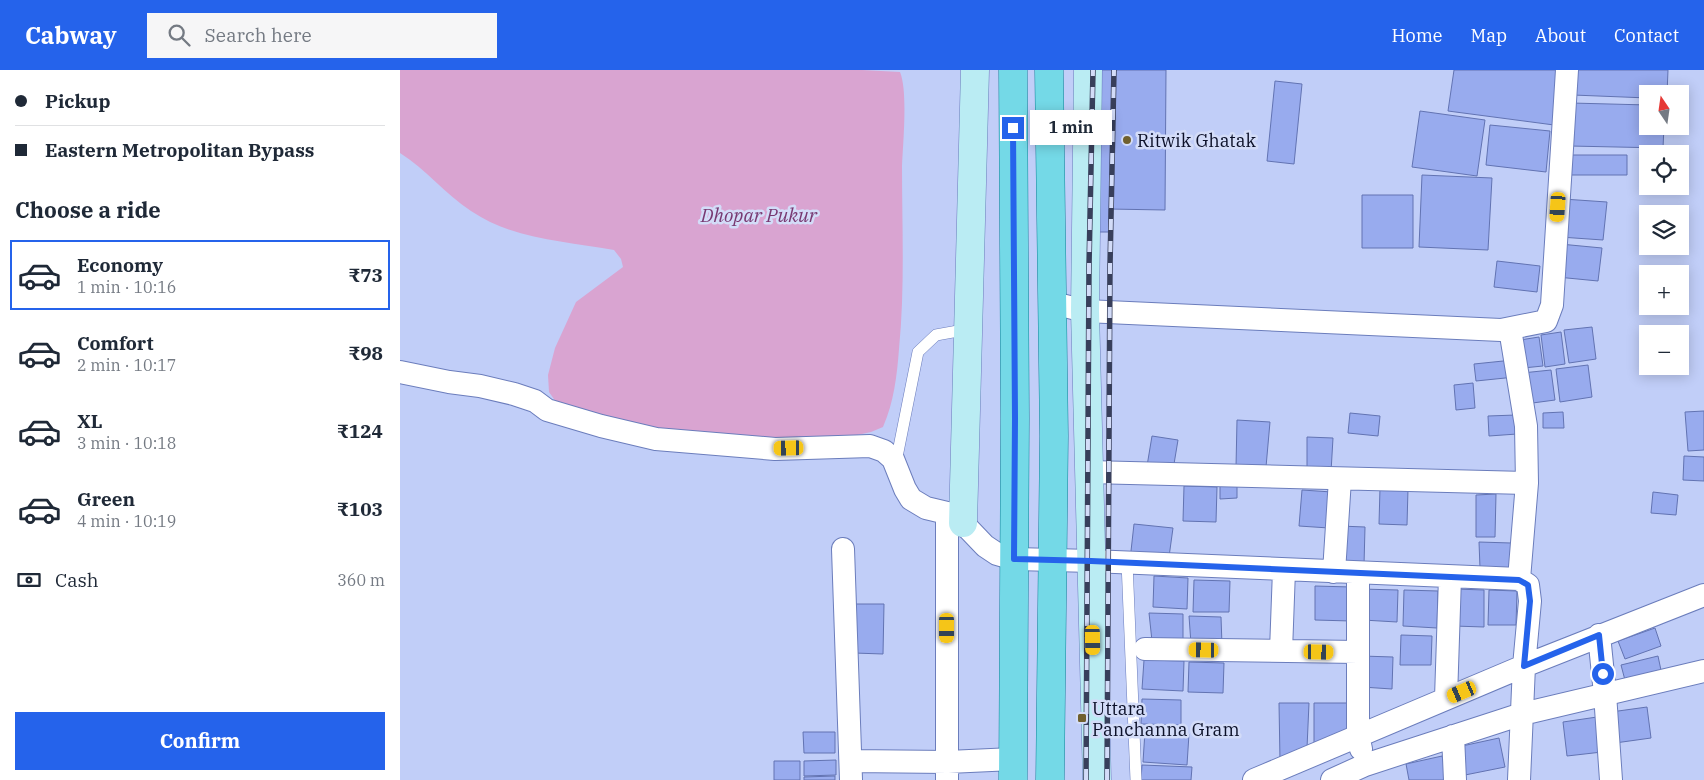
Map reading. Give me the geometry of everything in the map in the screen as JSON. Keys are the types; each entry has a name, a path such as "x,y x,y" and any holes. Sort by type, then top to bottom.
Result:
{"main road":[{"path":"1013,70 1015,408 1013,769"},
{"path":"1049,70 1054,436 1050,780"}],"street":[{"path":"947,771 955,518 969,328 975,70"},
{"path":"1088,70 1085,311 1097,780"},
{"path":"1053,303 1085,311 1510,329 1546,321 1552,305 1567,70"},
{"path":"1510,329 1526,426 1527,483 1519,580"},
{"path":"400,372 514,394 535,401 547,410 601,426 656,439 775,449 870,446 884,451 893,458 911,499 926,508 955,518 985,546 997,554 1014,559 1127,562 1519,580 1528,585 1530,601 1524,666 1519,780"},
{"path":"1089,472 1527,483"},
{"path":"1334,572 1340,479"},
{"path":"844,549 851,771 1013,769"},
{"path":"1281,651 1284,570"},
{"path":"1358,573 1358,735 1366,772"},
{"path":"1446,698 1450,577"},
{"path":"1254,780 1599,635 1704,595"},
{"path":"1599,635 1611,780"},
{"path":"1145,649 1358,652"},
{"path":"1332,780 1366,772 1454,736 1522,714 1704,671"},
{"path":"1454,736 1455,780"}],"lane":[{"path":"896,464 918,352 936,335 969,328"},
{"path":"1127,562 1136,780"}],"water":[{"name":"Dhopar Pukur","path":"400,70 862,70 900,72 904,91 901,326 896,379 890,408 883,427 871,432 839,439 671,436 556,402 549,392 548,375 555,348 576,302 623,267 621,259 614,250 522,234 487,221 453,197 400,153"}],"building":[{"name":"Ritwik Ghatak","path":"1089,70 1166,70 1165,210 1109,209 1109,232 1087,232"},
{"path":"1454,70 1562,70 1554,125 1448,111"},
{"path":"1574,70 1668,70 1667,85 1639,85 1639,98 1573,95"},
{"path":"1275,81 1302,84 1294,164 1267,161"},
{"path":"1571,103 1639,105 1639,135 1664,135 1663,145 1639,145 1639,147 1570,146"},
{"path":"1420,111 1485,120 1477,176 1412,167"},
{"path":"1490,125 1550,131 1546,172 1486,165"},
{"path":"1569,155 1627,155 1627,175 1570,175"},
{"path":"1422,175 1492,178 1488,250 1419,247"},
{"path":"1362,195 1413,195 1413,248 1362,248"},
{"path":"1563,199 1607,202 1603,240 1560,237"},
{"path":"1560,244 1602,248 1598,281 1557,277"},
{"path":"1497,261 1540,266 1537,292 1494,287"},
{"path":"1592,327 1596,359 1569,363 1564,330"},
{"path":"1561,332 1565,364 1545,367 1541,335"},
{"path":"1539,337 1543,366 1523,368 1520,340"},
{"path":"1513,360 1515,377 1476,381 1474,364"},
{"path":"1588,365 1592,397 1560,402 1556,369"},
{"path":"1551,370 1555,400 1525,404 1522,373"},
{"path":"1473,383 1475,408 1456,410 1454,385"},
{"path":"1704,411 1704,450 1688,451 1685,412"},
{"path":"1563,412 1564,428 1543,428 1543,413"},
{"path":"1350,413 1380,416 1378,436 1348,433"},
{"path":"1516,415 1517,434 1489,436 1488,416"},
{"path":"1237,420 1270,422 1266,467 1236,467"},
{"path":"1152,436 1178,440 1173,470 1147,466"},
{"path":"1307,437 1333,438 1331,472 1307,471"},
{"path":"1684,456 1704,457 1704,481 1683,480"},
{"path":"1220,485 1237,485 1237,498 1220,499"},
{"path":"1184,486 1217,487 1216,522 1183,521"},
{"path":"1380,488 1408,489 1407,525 1379,524"},
{"path":"1302,490 1332,492 1329,528 1299,526"},
{"path":"1653,492 1678,495 1676,515 1651,513"},
{"path":"1496,494 1495,537 1476,537 1476,495"},
{"path":"1134,524 1173,528 1168,564 1130,560"},
{"path":"1340,526 1365,527 1364,565 1339,564"},
{"path":"1479,542 1511,543 1509,569 1480,568"},
{"path":"1154,576 1188,578 1187,609 1153,607"},
{"path":"1194,580 1230,581 1229,612 1193,612"},
{"path":"1315,586 1351,587 1351,621 1315,620"},
{"path":"1361,589 1398,590 1397,622 1363,620"},
{"path":"1455,589 1484,590 1484,627 1454,626"},
{"path":"1404,590 1438,591 1437,628 1403,626"},
{"path":"1489,590 1517,591 1516,625 1488,625"},
{"path":"855,604 884,604 883,654 854,653"},
{"path":"1149,613 1183,614 1183,643 1152,641"},
{"path":"1189,616 1221,617 1222,645 1191,644"},
{"path":"1655,628 1661,646 1625,659 1618,641"},
{"path":"1401,635 1432,636 1431,665 1400,665"},
{"path":"1362,656 1393,657 1392,689 1362,687"},
{"path":"1658,656 1662,675 1626,684 1621,665"},
{"path":"1144,660 1184,661 1183,691 1142,689"},
{"path":"1189,662 1224,663 1223,693 1188,692"},
{"path":"1142,699 1181,700 1181,725 1141,724"},
{"path":"1279,703 1309,703 1307,748 1280,761"},
{"path":"1314,703 1347,703 1351,727 1314,744"},
{"path":"1647,707 1651,738 1615,743 1611,712"},
{"path":"1597,717 1602,752 1567,756 1563,722"},
{"path":"1145,731 1189,734 1187,765 1143,762"},
{"path":"803,732 835,732 835,753 804,753"},
{"path":"1499,738 1505,767 1465,775 1462,746"},
{"path":"1442,756 1448,780 1409,780 1406,764"},
{"path":"836,760 836,775 804,776 804,761"},
{"path":"774,761 800,761 800,780 774,780"},
{"path":"1142,765 1192,767 1191,780 1141,780"},
{"path":"835,776 835,780 804,780 804,777"}],"railway":[{"path":"1086,780 1089,266 1093,70"},
{"path":"1107,780 1110,266 1114,70"}],"place":[{"name":"Ritwik Ghatak","path":"1127,140"},
{"name":"Uttara Panchanna Gram","path":"1082,718"}],"route":[{"path":"1013,128 1014,559 1519,580 1528,585 1530,601 1524,666 1599,635 1603,674"}]}
